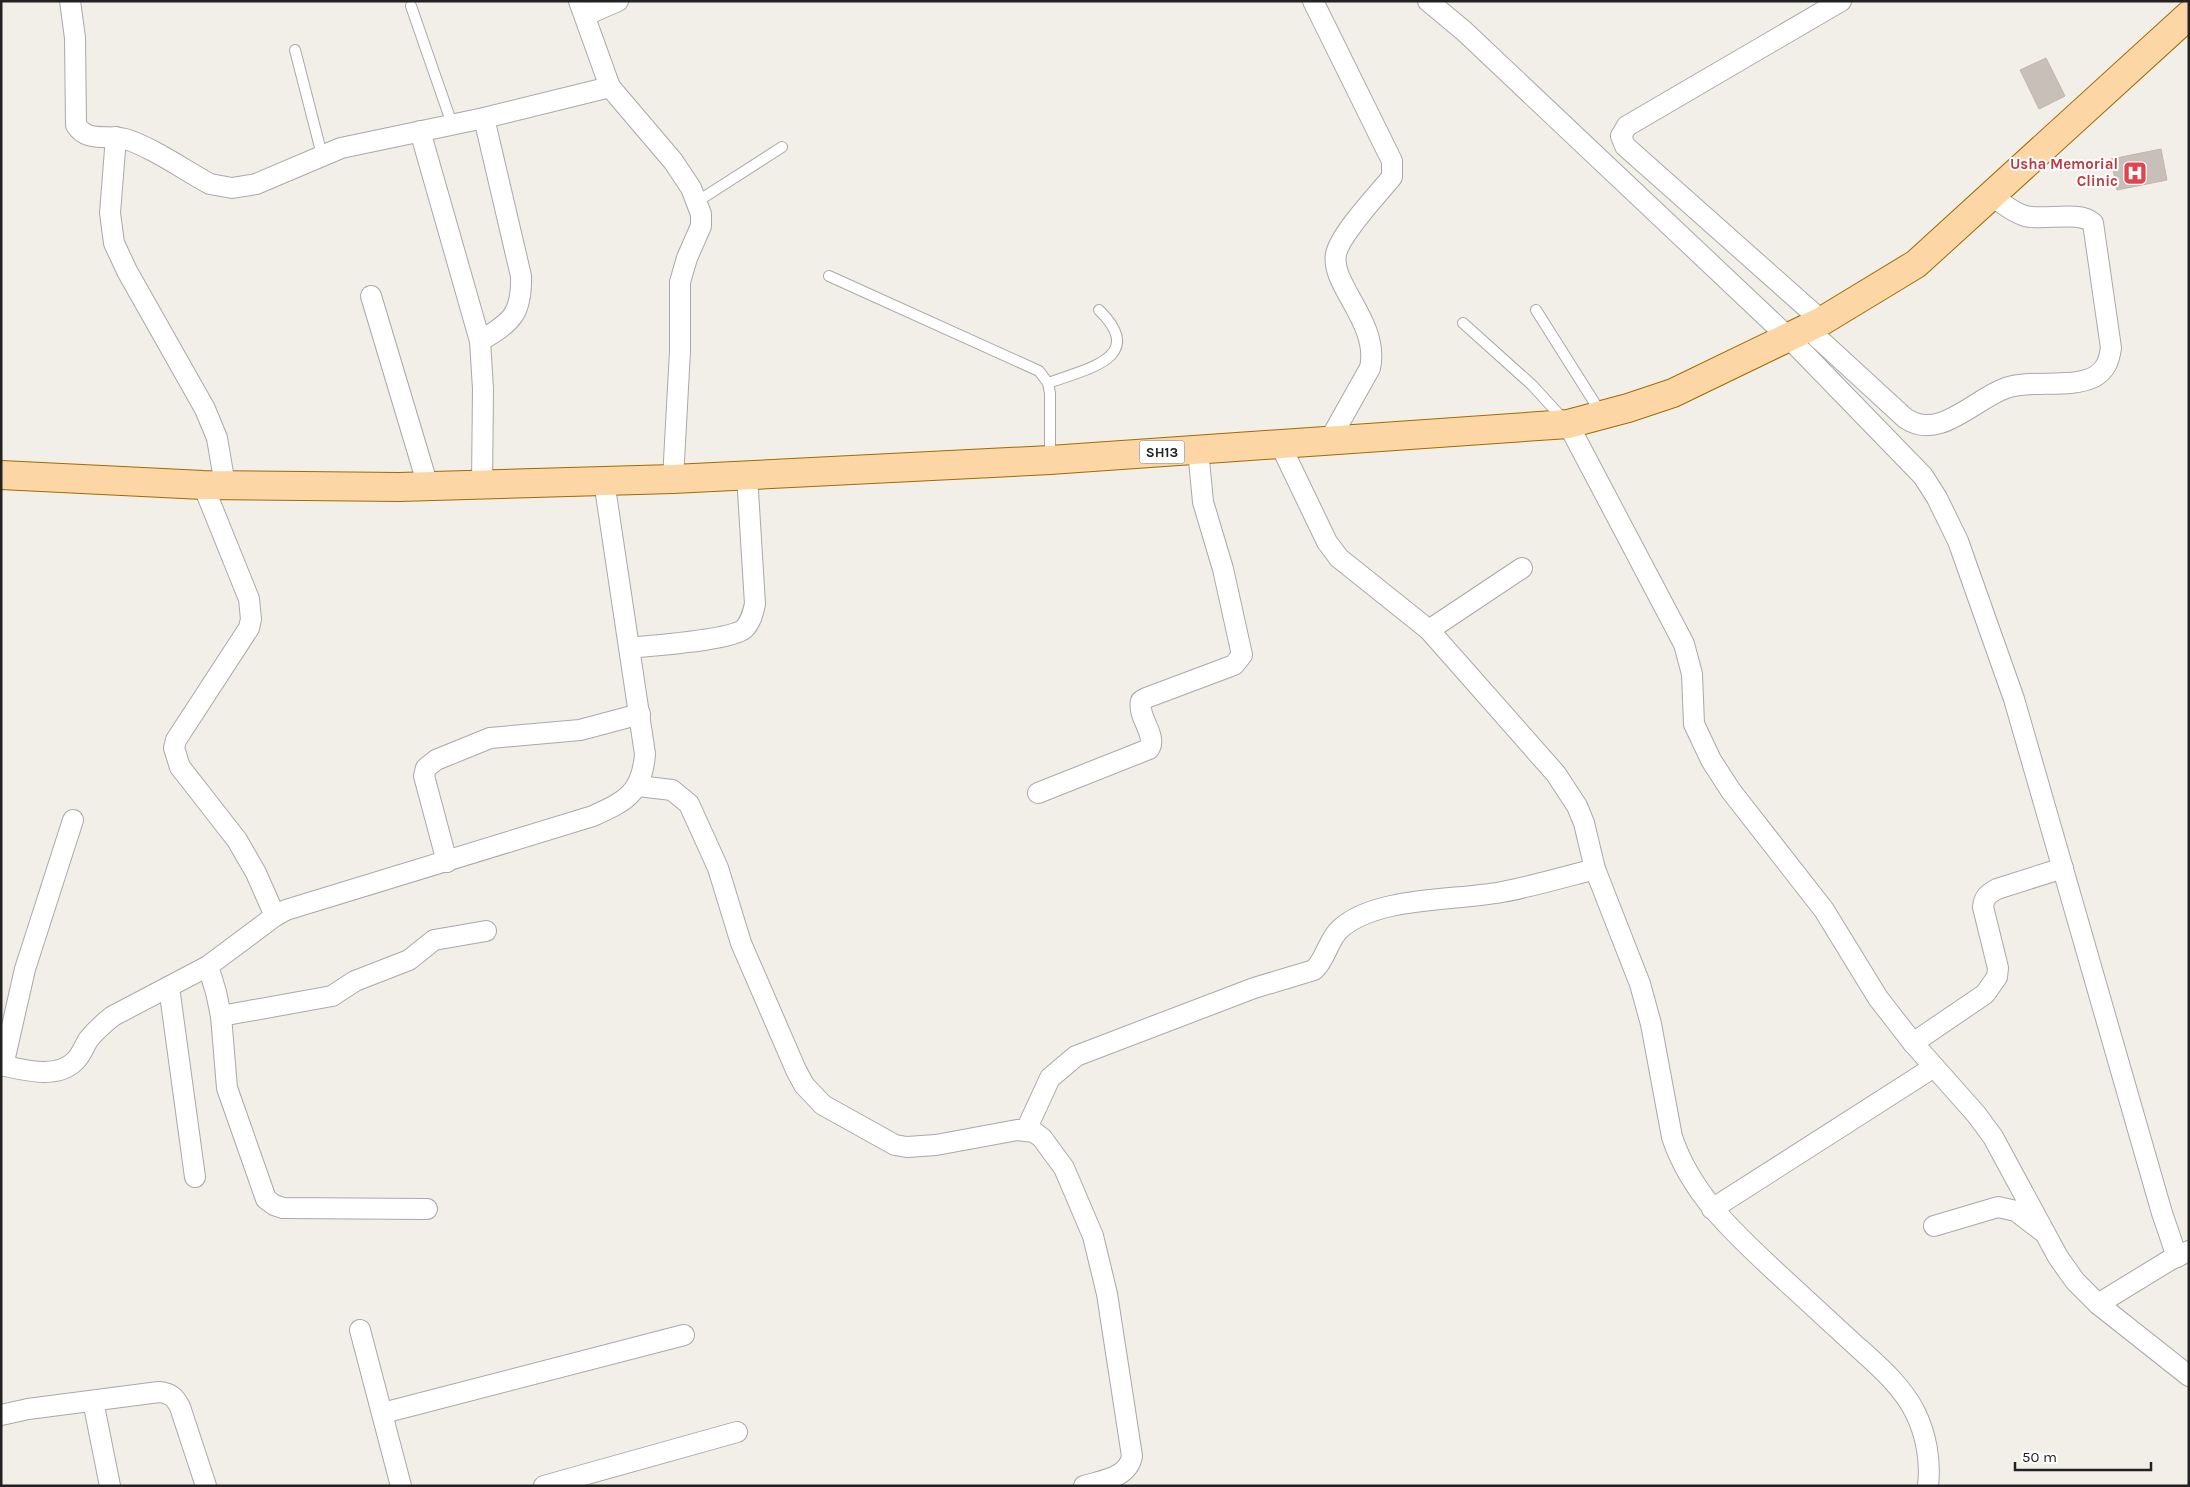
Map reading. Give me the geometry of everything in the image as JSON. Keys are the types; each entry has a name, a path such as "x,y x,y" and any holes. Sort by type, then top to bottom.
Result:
{"main road":[{"name":"SH13","path":"1,474 214,485 428,486 673,479 1050,460 1568,424 1672,394 1806,329 1916,264 2187,22"}],"street":[{"path":"70,1 75,38 76,125 86,135 95,137 116,136 132,141 210,184 220,187 256,184 277,178 322,155 341,148 484,118 610,87"},
{"path":"618,1 582,8 610,87 673,160 698,201 701,214 700,226 680,282 680,351 673,479"},
{"path":"1313,1 1392,161 1393,169 1392,177 1345,236 1336,253 1339,274 1368,334 1372,357 1370,368 1329,441"},
{"path":"1428,1 1806,329 1905,418 1920,426 1931,426 1951,419 2006,388 2083,380 2103,370 2109,361 2111,348 2093,223 2088,218 2080,217 2035,218 2023,215 1992,196"},
{"path":"1841,1 1627,126 1621,136 1625,146 1806,329 1923,476 1947,516 2014,699 2162,1213 2183,1254 2098,1304"},
{"path":"480,341 504,327 514,317 520,306 522,294 521,276 484,118"},
{"path":"420,131 480,341 483,389 482,485"},
{"path":"116,136 110,213 114,243 127,271 205,409 217,438 214,485 248,599 251,619 249,628 176,740 174,748 180,767 247,856 275,916"},
{"path":"371,296 428,486"},
{"path":"1568,424 1684,644 1692,674 1694,724 1711,760 1731,791 1824,910 1878,998 1913,1043 1976,1114 1993,1137 2047,1235 2075,1281 2098,1304 2189,1376"},
{"path":"1280,444 1328,542 1339,558 1429,630 1560,779 1577,806 1584,823 1595,868 1640,984 1651,1024 1675,1146 1698,1191 1712,1209 1746,1244 1884,1372 1907,1398 1916,1413 1923,1433 1930,1466 1928,1486"},
{"path":"1038,793 1149,749 1151,740 1140,712 1142,701 1234,665 1242,655 1223,569 1203,502 1198,450"},
{"path":"630,648 721,636 744,629 750,621 755,604 747,475"},
{"path":"72,820 25,969 2,1066 55,1072 67,1068 77,1060 90,1038 102,1024 113,1016 208,966 275,916 315,900 447,862 593,816 612,807 638,786 644,771 645,754 604,481"},
{"path":"1429,630 1522,568"},
{"path":"447,862 424,776 426,768 436,760 490,738 580,730 640,714"},
{"path":"638,786 672,790 689,804 718,868 742,942 796,1070 804,1085 818,1100 882,1139 895,1145 907,1147 936,1145 1026,1130 1042,1138 1064,1168 1093,1236 1109,1304 1132,1456 1131,1464 1119,1475 1084,1486"},
{"path":"1026,1130 1050,1078 1076,1056 1254,988 1314,970 1320,965 1339,929 1353,920 1398,904 1501,892 1595,868"},
{"path":"1913,1043 1984,994 1992,985 1998,968 1983,907 1988,894 1996,889 2063,868"},
{"path":"220,1016 332,996 355,981 408,960 434,940 486,931"},
{"path":"208,966 216,992 220,1016 227,1088 266,1199 274,1205 283,1208 427,1209"},
{"path":"169,987 195,1177"},
{"path":"1712,1209 1934,1067"},
{"path":"1934,1226 1990,1209 2006,1208 2016,1211 2047,1235"},
{"path":"360,1330 401,1486"},
{"path":"382,1414 684,1335"},
{"path":"2,1412 159,1392 168,1393 176,1398 180,1407 206,1486"},
{"path":"93,1401 110,1486"},
{"path":"544,1486 737,1432"}],"lane":[{"path":"411,6 452,124"},
{"path":"294,50 322,155"},
{"path":"698,201 782,147"},
{"path":"829,276 1039,371 1048,383 1050,460"},
{"path":"1048,383 1096,365 1114,351 1118,344 1116,329 1098,310"},
{"path":"1536,310 1602,415"},
{"path":"1463,323 1532,385 1568,424"}],"building":[{"path":"2046,58 2065,96 2039,109 2020,70"},
{"path":"2161,149 2167,180 2117,190 2111,159"}],"place":[{"name":"Usha Memorial Clinic","path":"2135,173"}]}
